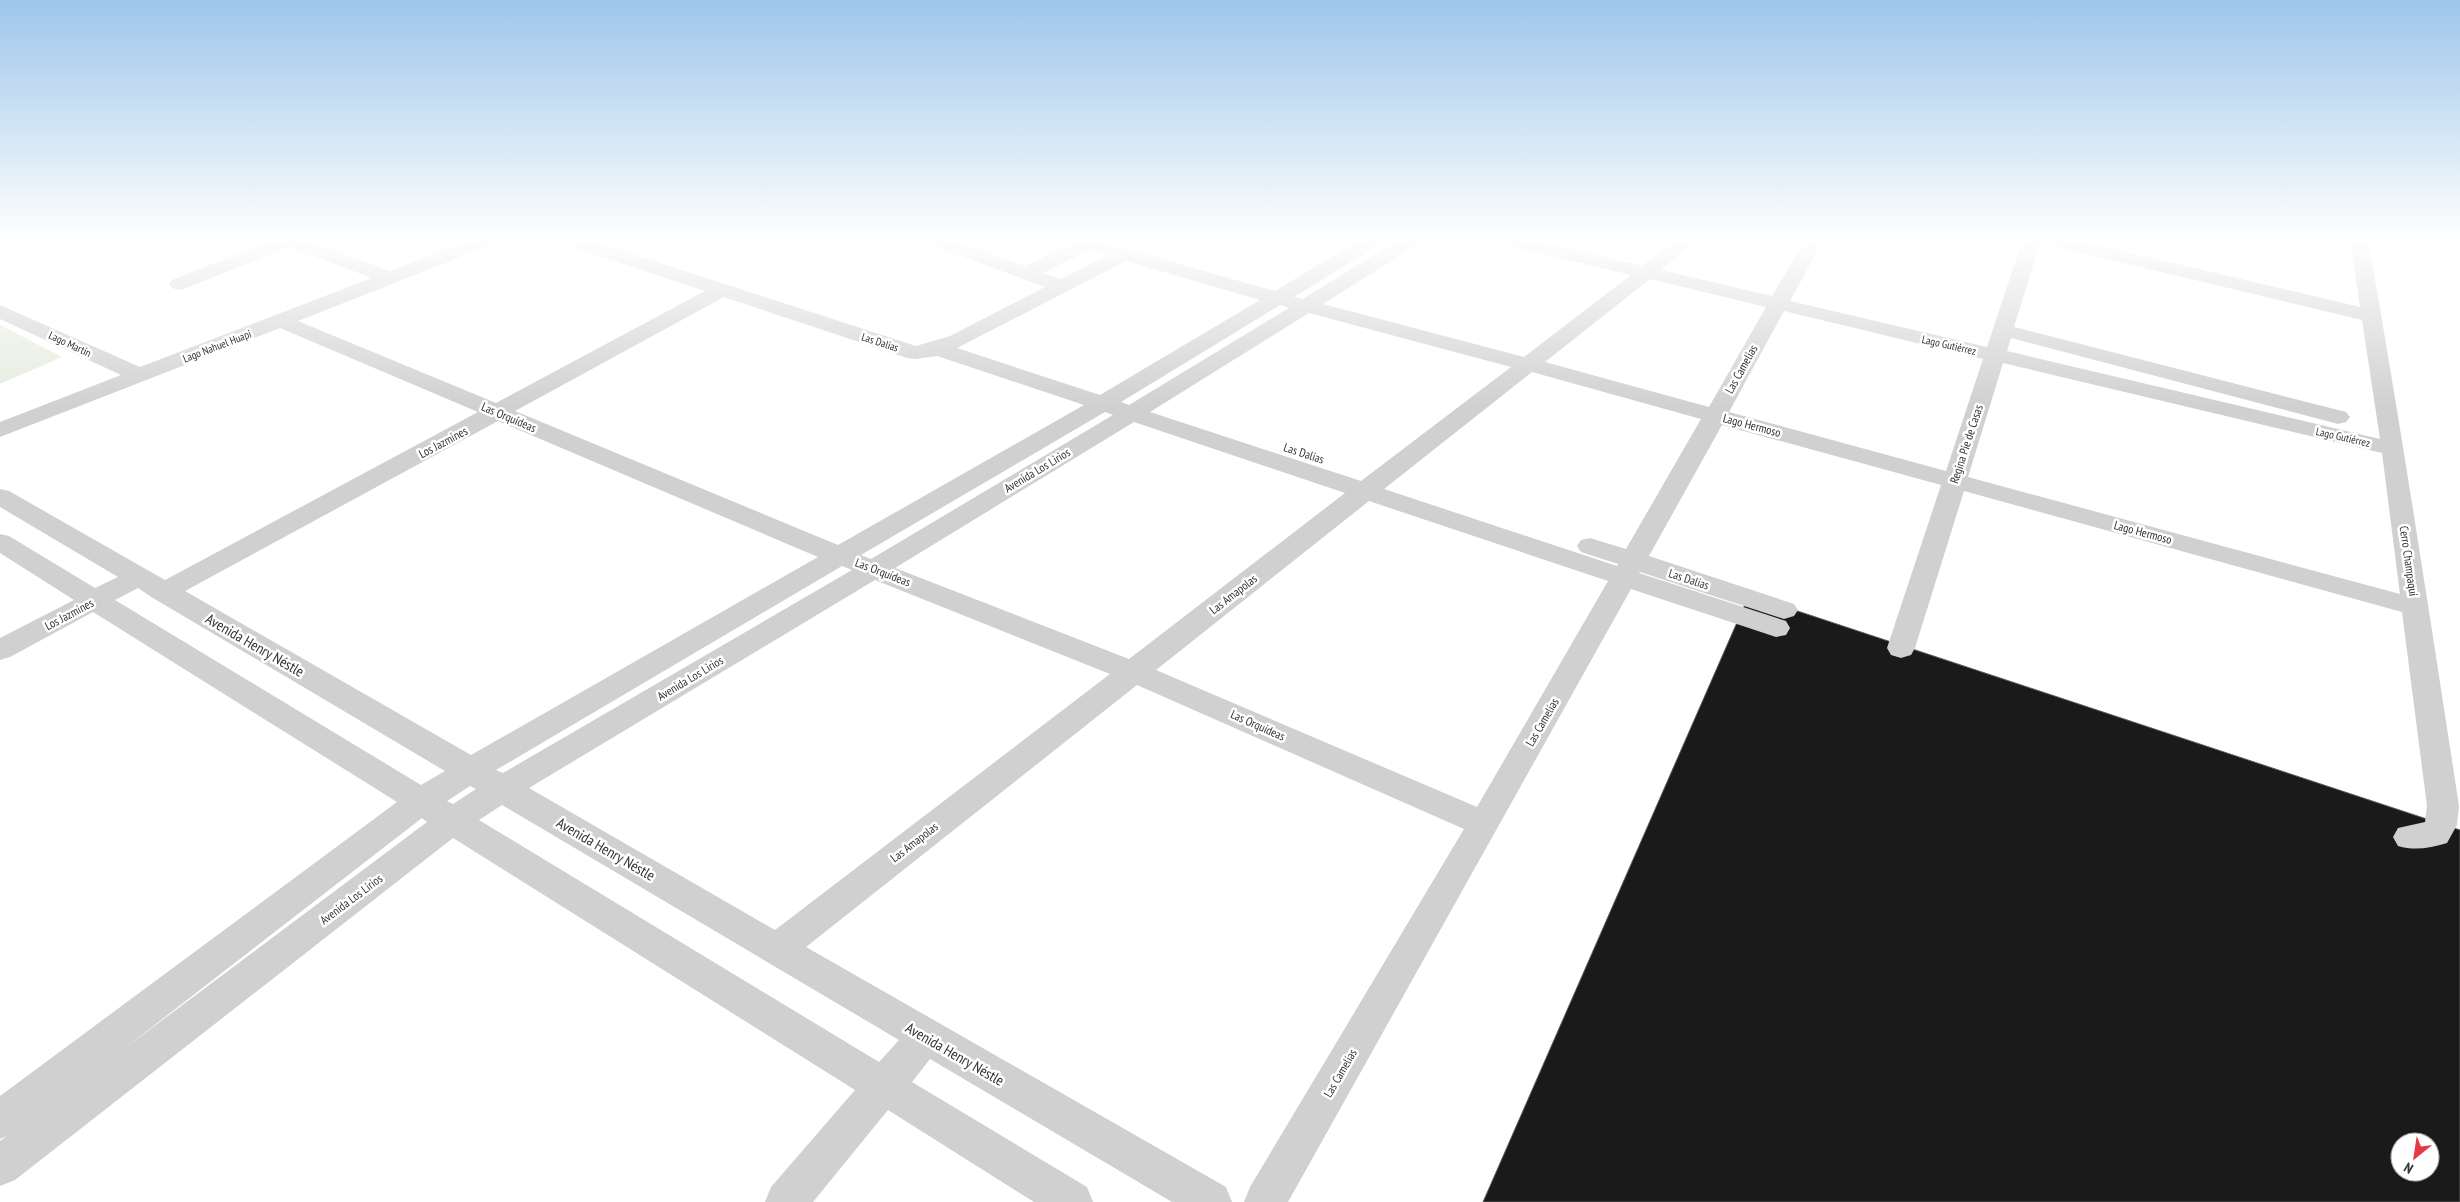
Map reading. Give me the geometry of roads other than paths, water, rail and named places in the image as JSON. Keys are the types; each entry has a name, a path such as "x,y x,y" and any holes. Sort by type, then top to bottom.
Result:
{"street":[{"name":"Lago Nahuel Huapi","path":"0,430 347,295"},
{"name":"Los Jazmines","path":"0,650 95,600 151,585 499,412 713,295"},
{"name":"Las Dalias","path":"738,295 915,353 948,344 1806,628"},
{"path":"948,344 1043,295"},
{"name":"Lago Hermoso","path":"1266,295 1309,305 1955,480 2416,607"},
{"name":"Avenida Los Lirios","path":"0,1166 453,820 502,789 874,569 1125,403 1281,295"},
{"name":"Avenida Los Lirios","path":"0,1120 422,801 470,770 840,556 1325,295"},
{"name":"Las Amapolas","path":"778,948 1618,295"},
{"name":"Lago Gutiérrez","path":"1739,295 1995,355 2392,440"},
{"name":"Las Camelias","path":"1264,1202 1630,569 1782,295"},
{"name":"Regina Pie de Casas","path":"1896,655 1955,480 2014,295"},
{"path":"2283,295 2372,316"},
{"name":"Cerro Champaquí","path":"2368,295 2392,440 2443,806 2442,825 2435,834 2414,838 2395,822"},
{"name":"Lago Martin","path":"0,311 141,376"},
{"name":"Las Orquídeas","path":"281,321 840,556 1134,672 1484,824"},
{"path":"2002,330 2392,440"},
{"name":"Avenida Henry Néstle","path":"0,496 1211,1202"},
{"path":"0,542 1072,1202"},
{"path":"786,1202 882,1085 925,1037"}]}
